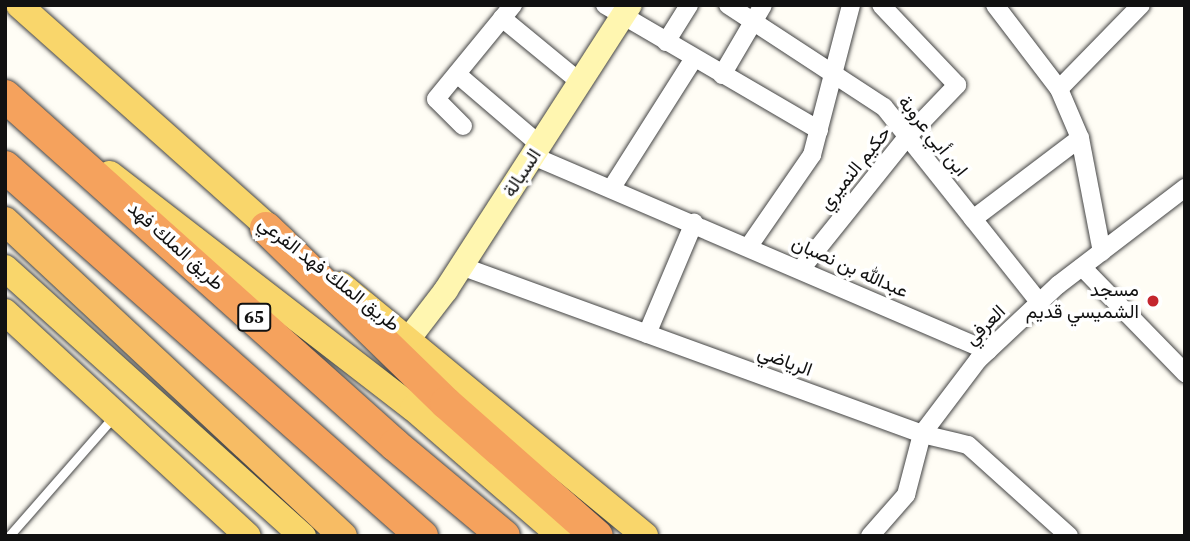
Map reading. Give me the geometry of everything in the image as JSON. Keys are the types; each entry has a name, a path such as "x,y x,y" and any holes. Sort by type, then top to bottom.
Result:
{"highway":[{"name":"طريق الملك فهد","path":"5,96 57,139 395,445 504,536"},
{"path":"5,167 422,536"},
{"path":"5,221 344,536"},
{"path":"266,228 446,403 597,536"}],"main road":[{"name":"طريق الملك فهد الفرعي","path":"19,5 266,228 410,337 645,536"},
{"name":"السبالة","path":"410,337 461,267 580,82 619,9"},
{"path":"57,139 124,183 317,331 561,536"},
{"path":"5,268 303,536"},
{"path":"5,312 248,536"}],"street":[{"path":"666,42 690,5"},
{"name":"ابن أبي عروبة","path":"728,5 834,70 884,107 1040,303"},
{"path":"722,75 763,5"},
{"path":"749,246 812,155 851,5"},
{"name":"حكيم النميري","path":"801,269 908,136 957,85 881,5"},
{"path":"995,5 1059,89 1080,138 1102,252"},
{"path":"1059,89 1141,5"},
{"path":"619,9 666,42 819,130"},
{"path":"463,126 436,99 507,12 580,82"},
{"path":"611,189 694,58"},
{"name":"عبدالله بن نصبان","path":"457,75 536,150 611,189 749,246 988,351"},
{"path":"973,219 1080,138"},
{"name":"العرفي","path":"870,536 906,495 922,434 988,351 1082,267 1185,188"},
{"path":"647,334 694,223"},
{"name":"الرياضي","path":"461,267 922,434 968,446 1069,536"},
{"path":"1082,267 1184,372"}],"lane":[{"path":"9,536 115,414"}],"place":[{"name":"مسجد الشميسي قديم","path":"1153,301"}]}
